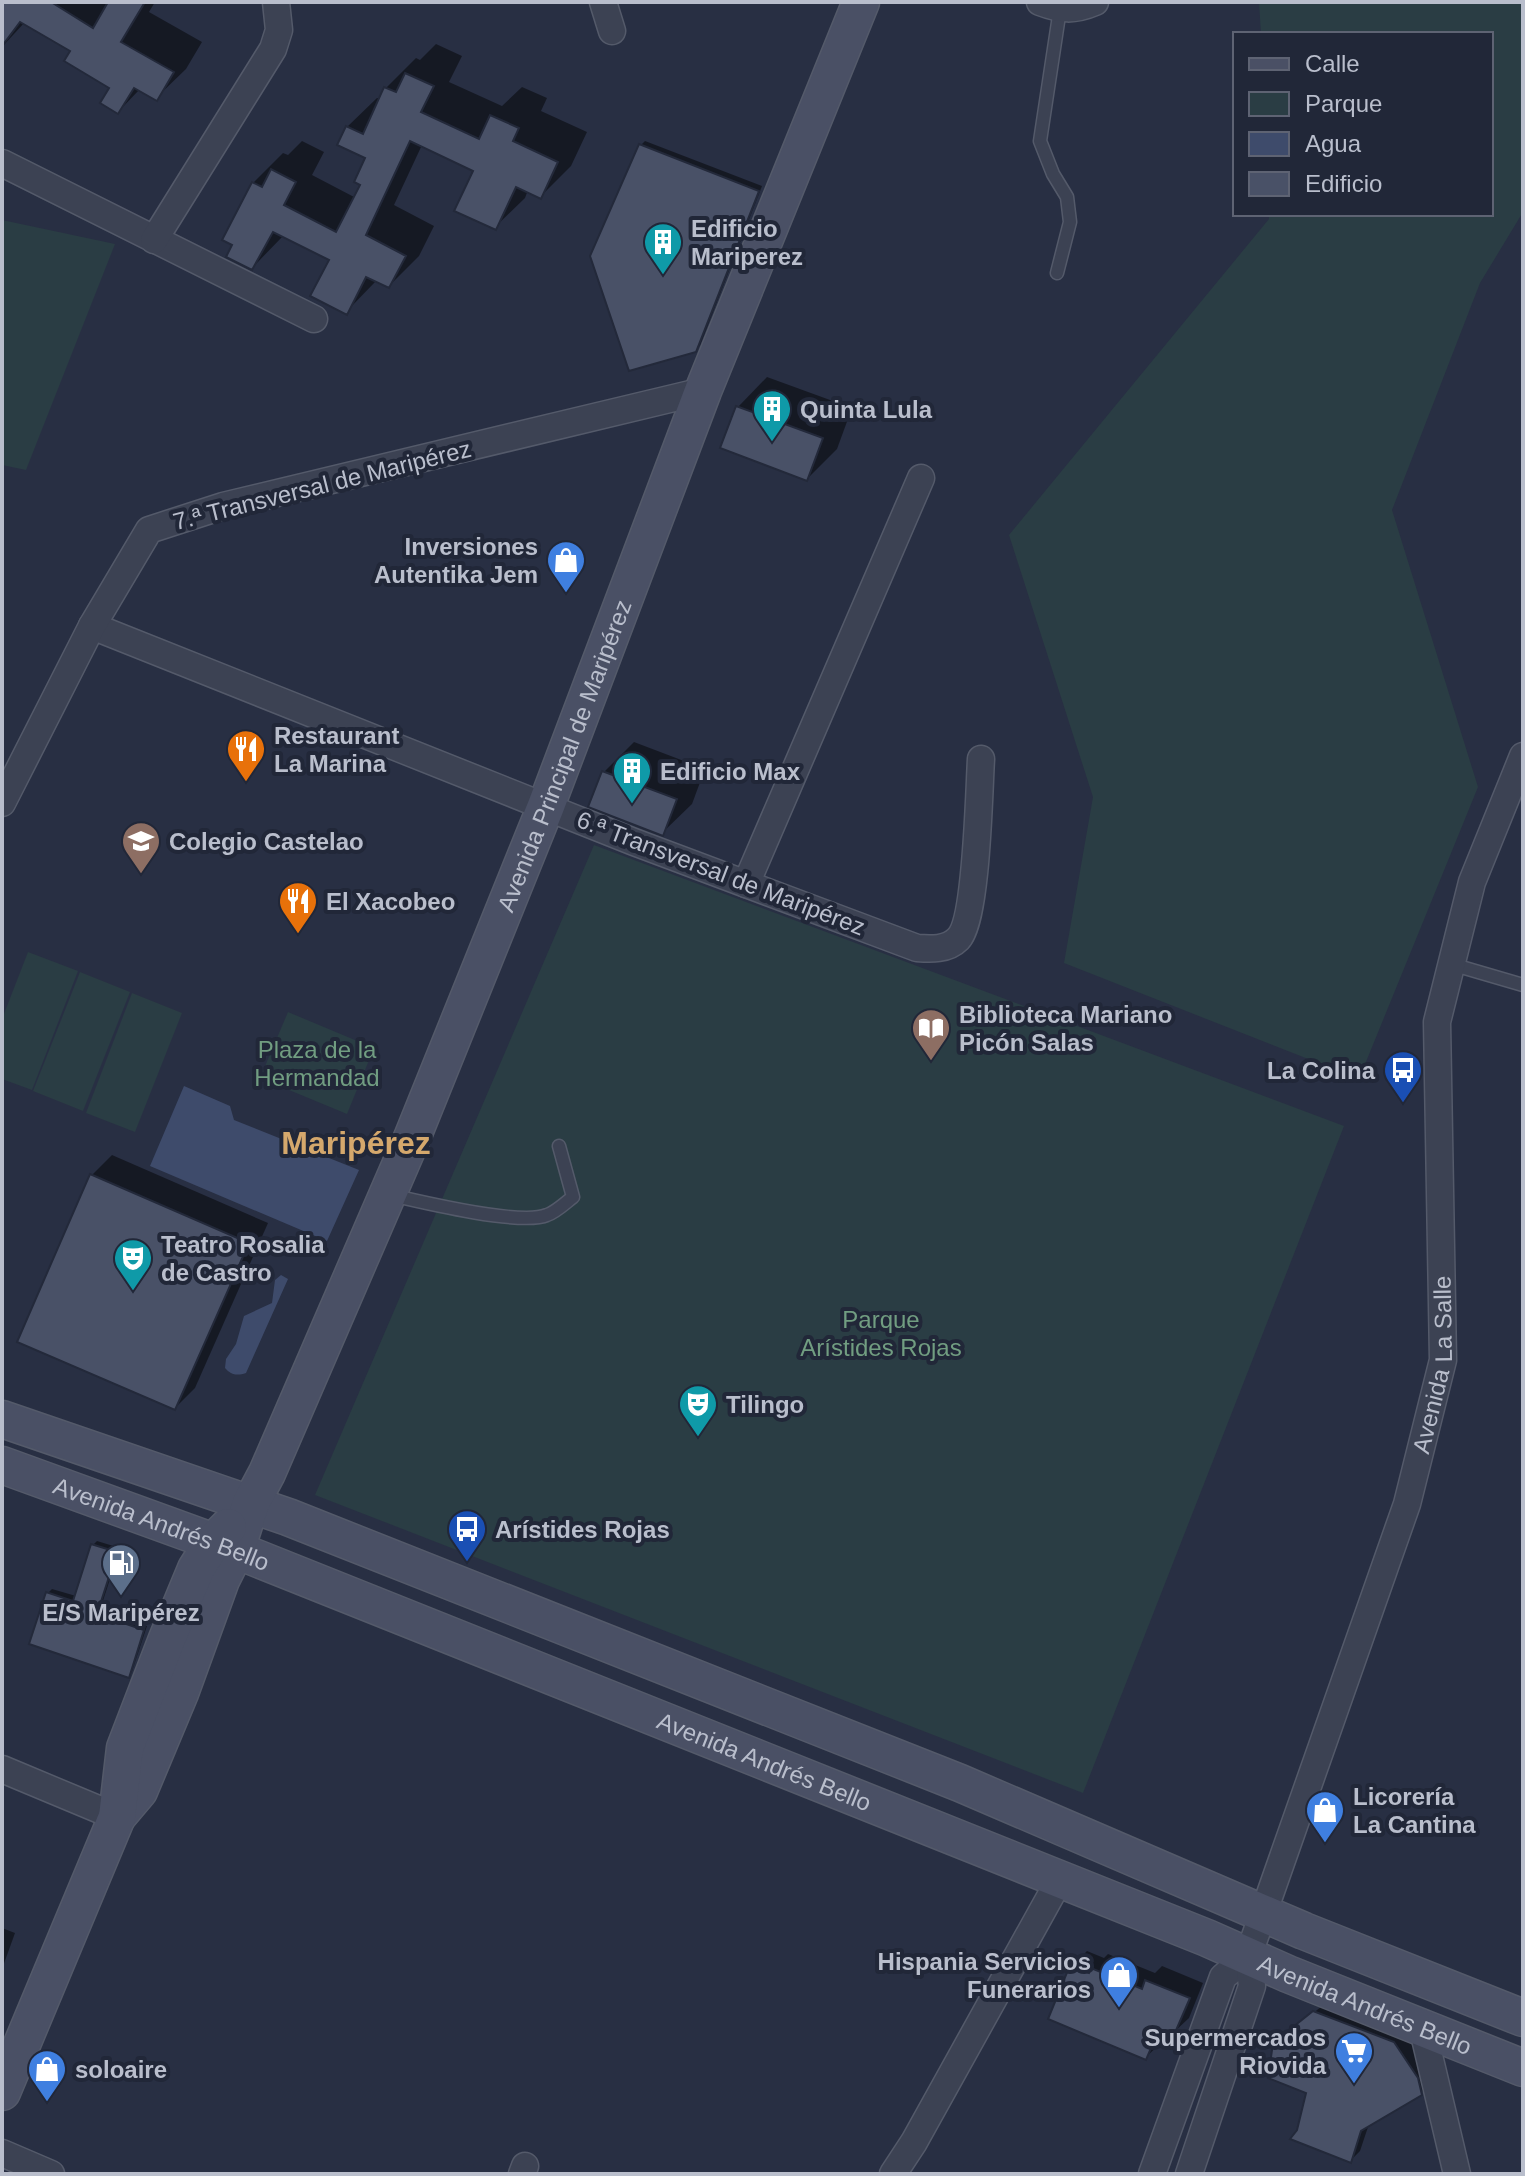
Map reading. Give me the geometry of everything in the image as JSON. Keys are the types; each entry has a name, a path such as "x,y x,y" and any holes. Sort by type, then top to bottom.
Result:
{"street":[{"path":"154,240 273,49 279,30 276,2"},
{"path":"603,2 612,31"},
{"name":"Avenida Principal de Maripérez","path":"2,2092 117,1817 125,1748 190,1583 224,1546 267,1473 388,1194 546,806 703,391 861,2"},
{"path":"1050,6 1079,9 1095,2"},
{"path":"2,163 314,319"},
{"name":"7.ª Transversal de Maripérez","path":"2,803 92,626 149,530 223,506 703,391"},
{"path":"746,884 921,478"},
{"name":"6.ª Transversal de Maripérez","path":"92,626 546,806 917,948 939,949 959,938 969,908 981,759"},
{"name":"Avenida La Salle","path":"1189,2174 1252,1986 1248,1956 1407,1504 1443,1360 1437,1022 1472,882 1523,756"},
{"name":"Avenida Andrés Bello","path":"2,1419 251,1503 960,1783 1263,1914 1523,2018"},
{"name":"Avenida Andrés Bello","path":"2,1465 224,1546 1060,1879 1423,2030 1523,2068"},
{"path":"2,1769 117,1817"},
{"path":"893,2174 914,2142 1060,1879"},
{"name":"Avenida La Salle","path":"1152,2174 1223,1977 1248,1956"},
{"path":"1423,2030 1457,2174"},
{"path":"2,2153 51,2174"}],"lane":[{"path":"1050,6 1040,141 1053,174 1067,197 1070,222 1057,273"},
{"path":"1451,964 1523,985"},
{"path":"388,1194 439,1207 508,1216 546,1216 573,1197 559,1146"}],"green space":[{"path":"1259,2 1523,2 1523,212 1480,283 1392,510 1478,787 1359,1079 1064,963 1093,797 1009,535 1269,216 1493,216 1493,32 1261,32"},
{"path":"2,220 115,244 26,470 2,465"},
{"name":"Parque Arístides Rojas","path":"594,845 1344,1126 1083,1793 315,1495"},
{"path":"28,952 78,971 32,1090 2,1079 2,1019"},
{"path":"80,972 130,992 83,1111 33,1091"},
{"path":"132,993 182,1013 135,1132 86,1113"},
{"name":"Plaza de la Hermandad","path":"288,1012 374,1048 347,1114 260,1078"}],"water":[{"path":"184,1086 230,1106 234,1120 359,1170 327,1241 150,1166"},
{"path":"281,1275 288,1279 246,1373 232,1373 225,1368 226,1359 236,1344 244,1316 272,1303 275,1280"}],"building":[{"path":"2,2 51,2 93,28 108,2 145,2 121,42 174,72 157,101 134,88 118,114 100,103 109,88 64,61 70,51 20,22 2,46"},
{"path":"405,73 434,86 421,112 479,139 490,115 519,128 513,141 558,162 541,199 516,187 496,230 454,211 473,171 410,141 366,235 406,256 389,288 366,277 347,315 310,296 329,260 273,232 252,270 226,257 232,245 222,240 252,182 262,187 271,169 296,182 284,205 336,232 360,185 354,182 365,158 337,145 346,126 363,134 384,87 396,92"},
{"name":"Edificio Mariperez","path":"639,144 759,191 696,352 629,371 590,256"},
{"name":"Quinta Lula","path":"736,406 823,438 807,481 720,448"},
{"name":"Edificio Max","path":"602,771 677,799 663,836 588,807"},
{"name":"Teatro Rosalia de Castro","path":"90,1174 249,1243 175,1410 17,1342"},
{"path":"91,1544 117,1552 97,1614 144,1630 129,1678 29,1644 46,1592 73,1601"},
{"name":"Hispania Servicios Funerarios","path":"1070,1965 1089,1973 1091,1968 1142,1989 1145,1980 1190,1998 1174,2035 1159,2029 1146,2060 1048,2019"},
{"name":"Supermercados Riovida","path":"1313,2011 1394,2042 1418,2078 1422,2095 1361,2131 1351,2163 1290,2139 1297,2130 1306,2093 1268,2078 1273,2043"}],"place":[{"name":"Edificio Mariperez","path":"663,276"},
{"name":"Quinta Lula","path":"772,443"},
{"name":"Inversiones Autentika Jem","path":"566,594"},
{"name":"Restaurant La Marina","path":"246,783"},
{"name":"Edificio Max","path":"632,805"},
{"name":"Colegio Castelao","path":"141,875"},
{"name":"El Xacobeo","path":"298,935"},
{"name":"Biblioteca Mariano Picón Salas","path":"931,1062"},
{"name":"La Colina","path":"1403,1104"},
{"name":"Teatro Rosalia de Castro","path":"133,1292"},
{"name":"Tilingo","path":"698,1438"},
{"name":"Arístides Rojas","path":"467,1563"},
{"name":"E/S Maripérez","path":"121,1597"},
{"name":"Licorería La Cantina","path":"1325,1844"},
{"name":"Hispania Servicios Funerarios","path":"1119,2009"},
{"name":"Supermercados Riovida","path":"1354,2085"},
{"name":"soloaire","path":"47,2103"}],"district":[{"name":"Maripérez","path":"356,1143"}]}
